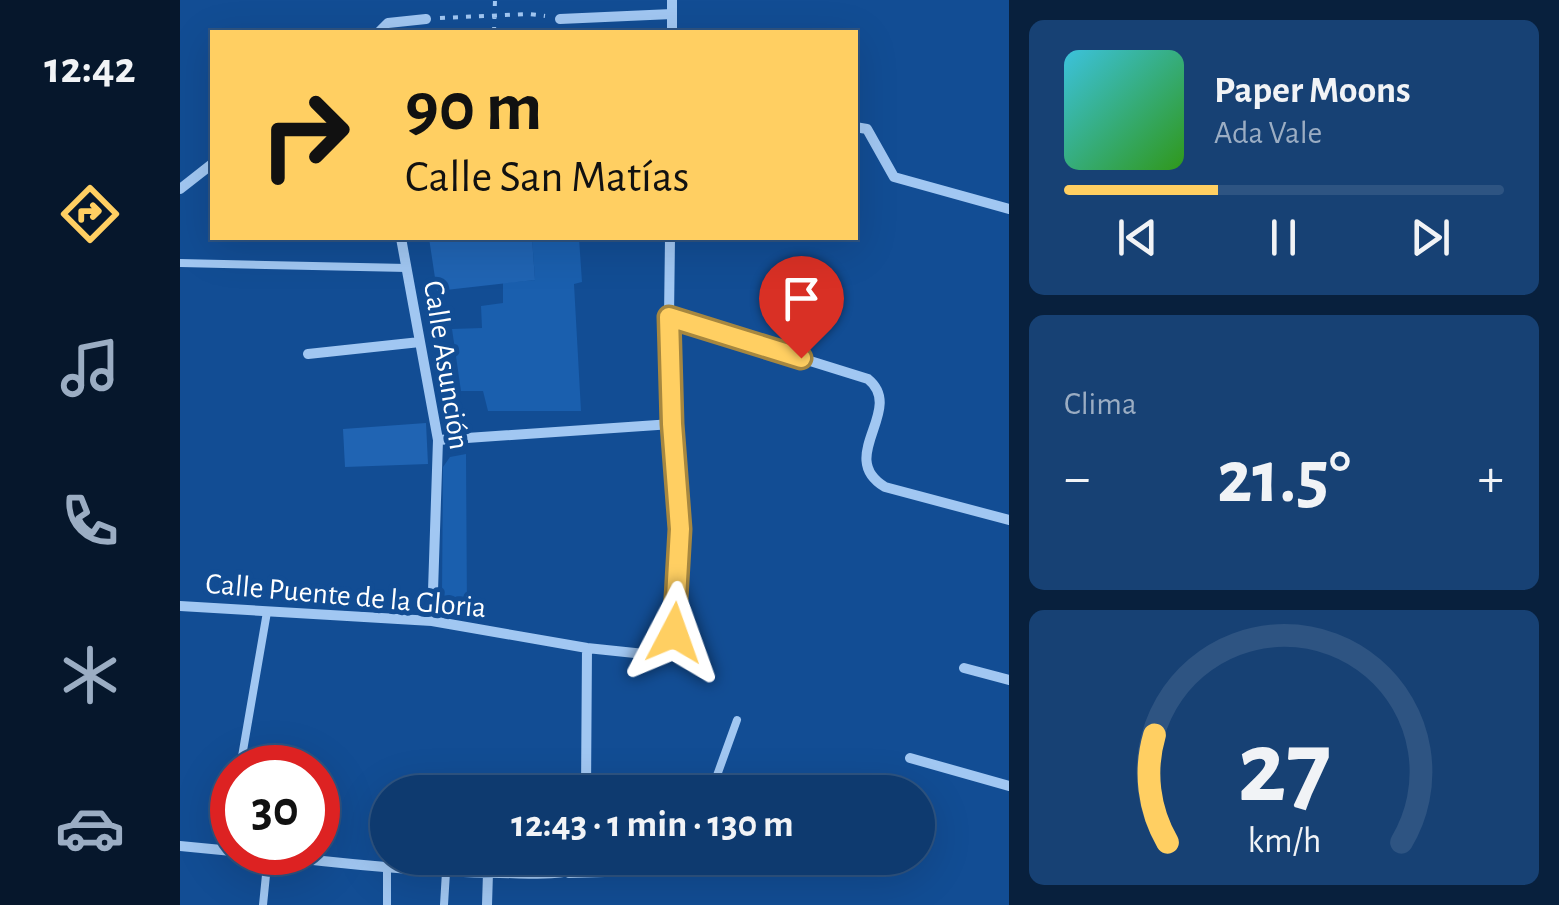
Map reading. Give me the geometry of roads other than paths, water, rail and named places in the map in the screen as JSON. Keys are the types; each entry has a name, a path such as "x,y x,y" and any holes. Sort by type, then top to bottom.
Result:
{"street":[{"path":"672,0 672,30"},
{"path":"560,19 672,14"},
{"path":"381,30 388,23 426,19"},
{"path":"858,127 868,130 894,177 1009,209"},
{"path":"180,189 210,166"},
{"name":"Calle Asunción","path":"401,240 438,440 432,621"},
{"path":"438,440 672,424 670,240"},
{"path":"669,317 868,379 878,387 881,401 866,454 866,468 873,480 1009,520"},
{"path":"308,354 420,342"},
{"name":"Calle Puente de la Gloria","path":"180,606 432,621 587,648 654,654 670,648 674,633 680,529 672,424"},
{"path":"586,775 587,648"},
{"path":"964,668 1009,680"},
{"path":"910,758 1009,786"},
{"path":"180,846 210,848"},
{"path":"340,863 370,867"},
{"path":"487,905 488,875"}],"lane":[{"path":"180,263 407,268"},
{"path":"244,745 267,612"},
{"path":"717,775 737,720"},
{"path":"264,905 266,875"},
{"path":"387,875 387,905"},
{"path":"444,905 446,875"}]}
